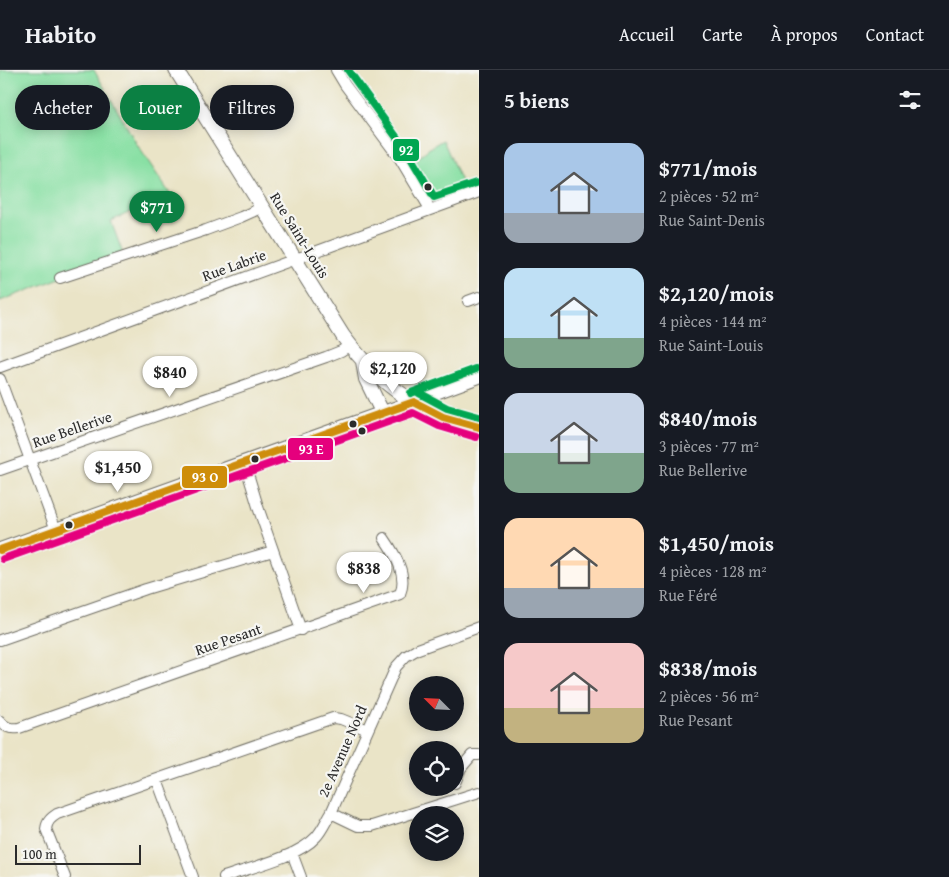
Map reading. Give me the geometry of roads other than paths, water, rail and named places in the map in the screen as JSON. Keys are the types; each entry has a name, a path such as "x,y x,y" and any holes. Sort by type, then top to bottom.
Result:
{"main road":[{"name":"Rue Saint-Louis","path":"176,70 350,345 363,361 381,379 414,402 443,417 479,427"},
{"path":"363,361 366,379 383,414"},
{"path":"0,550 414,402"}],"street":[{"path":"336,70 345,86 400,159 430,209"},
{"name":"Rue Labrie","path":"0,367 479,192"},
{"path":"60,278 214,227 263,206"},
{"path":"468,301 479,297"},
{"name":"Rue Bellerive","path":"0,470 326,357 342,351 350,345"},
{"path":"414,402 479,378"},
{"path":"0,379 28,460 56,530"},
{"path":"245,464 301,630"},
{"name":"Rue Pesant","path":"3,724 10,729 19,728 400,594 404,585 397,557 384,538"},
{"path":"0,640 146,589 273,551"},
{"name":"2e Avenue Nord","path":"224,877 292,853 303,848 317,836 330,814 396,667 406,656 418,649 479,627"},
{"path":"65,877 46,829 50,819 58,814 333,718 341,719 368,730"},
{"path":"464,765 472,756 479,755"},
{"path":"157,780 193,877"},
{"path":"330,814 358,826 372,826 479,792"},
{"path":"447,802 450,796"},
{"path":"292,853 301,877"}]}
